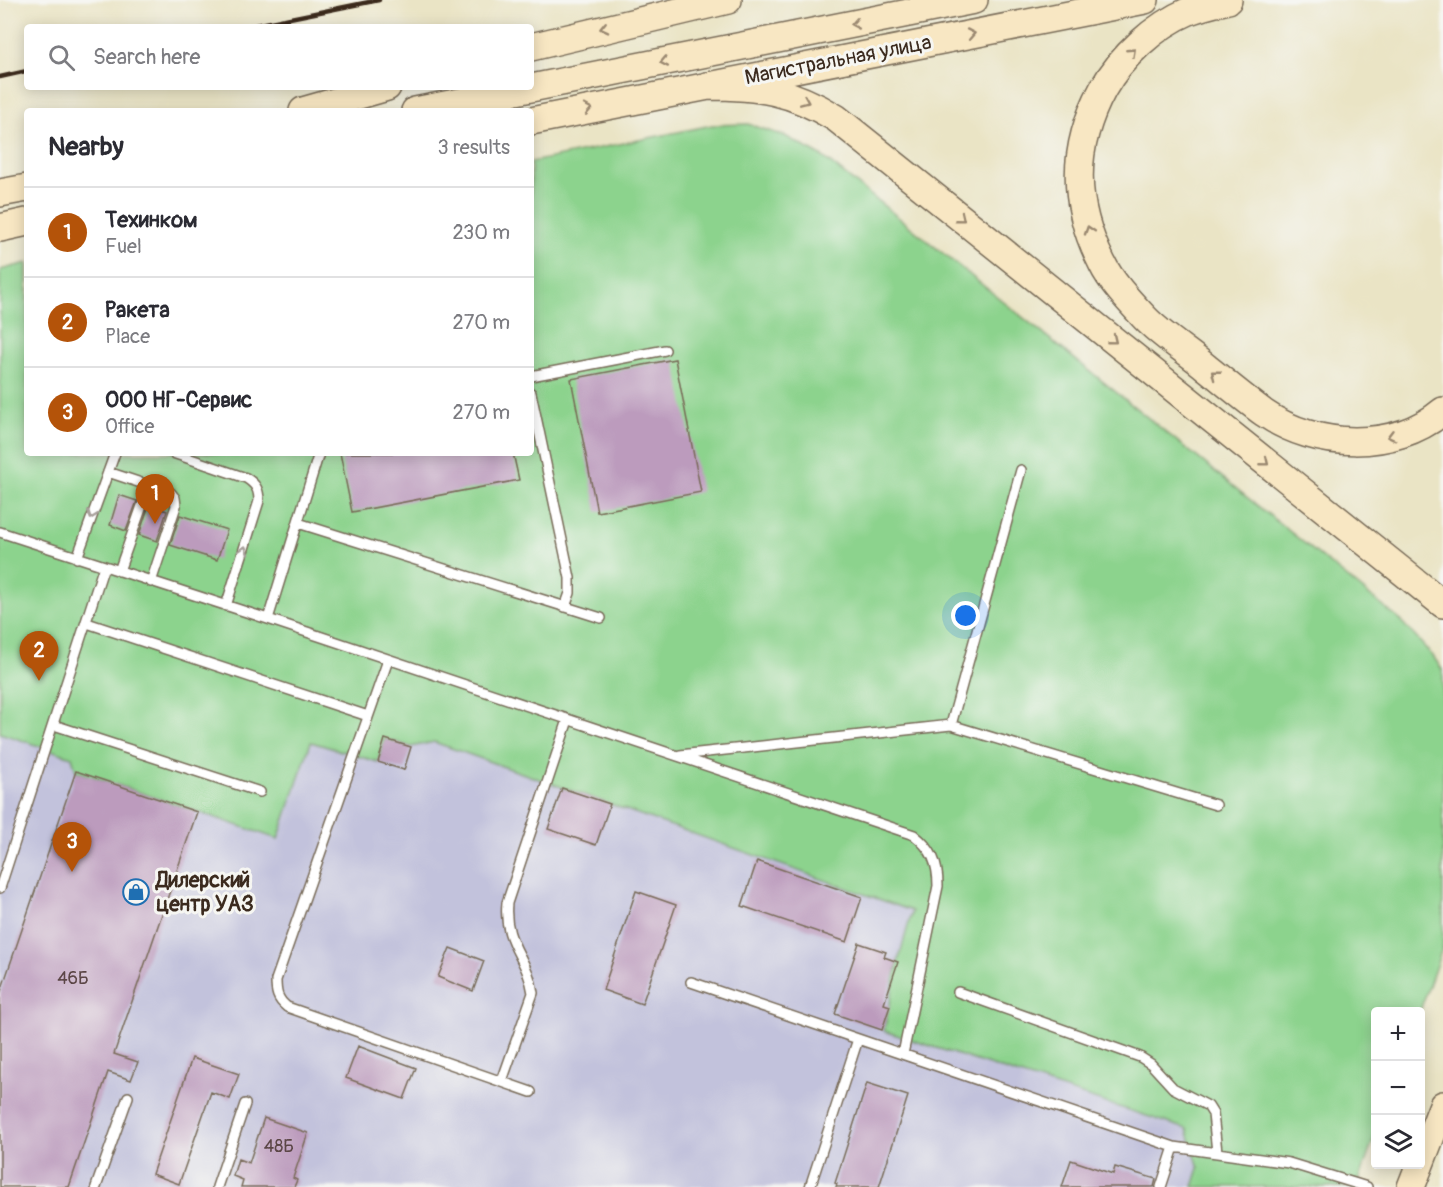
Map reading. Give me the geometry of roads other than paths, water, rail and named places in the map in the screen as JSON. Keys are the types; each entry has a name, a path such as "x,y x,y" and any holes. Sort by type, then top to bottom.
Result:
{"main road":[{"name":"Магистральная улица","path":"534,87 974,0"},
{"name":"Магистральная улица","path":"534,119 1145,0"},
{"path":"1228,0 1189,11 1151,34 1126,56 1110,77 1094,106 1085,129 1079,173 1081,200 1089,232 1102,265 1145,319 1266,414 1294,429 1325,438 1356,441 1385,438 1411,430 1443,411"},
{"path":"534,45 725,1"},
{"path":"707,86 749,86 782,92 811,103 836,118 1443,604"},
{"path":"314,108 376,90"},
{"name":"Магистральная улица","path":"430,108 521,90"},
{"path":"0,193 24,189"},
{"path":"0,228 24,223"},
{"path":"1425,1151 1443,1105"},
{"path":"1411,1187 1418,1169"}],"lane":[{"path":"534,375 665,350"},
{"path":"534,407 570,578 570,593 565,607"},
{"path":"77,558 114,456"},
{"path":"182,456 246,478 253,482 259,492 259,501 226,606"},
{"path":"268,619 318,456"},
{"path":"951,725 1021,470"},
{"path":"108,472 171,493 175,498 176,506 151,582"},
{"path":"119,571 148,486"},
{"path":"298,523 601,618"},
{"path":"0,532 914,835 925,844 933,856 938,870 939,886 903,1054"},
{"path":"0,888 104,566"},
{"path":"87,623 368,716"},
{"path":"388,660 276,980 276,993 287,1007 531,1092"},
{"path":"502,1082 533,993 531,981 509,935 507,903 568,720"},
{"path":"54,725 260,792"},
{"path":"676,756 951,725 1216,805"},
{"path":"691,982 1174,1147 1289,1163 1367,1187"},
{"path":"958,992 1140,1057 1173,1088 1208,1106 1214,1114 1217,1152"},
{"path":"810,1187 858,1039"},
{"path":"96,1187 128,1097"},
{"path":"217,1187 245,1104"},
{"path":"1161,1187 1174,1147"}],"railway":[{"path":"261,24 379,0"},
{"path":"0,77 24,72"}],"place":[{"name":"Техинком","path":"155,524"},
{"name":"Ракета","path":"39,681"},
{"name":"ООО НГ-Сервис","path":"72,872"},
{"name":"Дилерский центр УАЗ","path":"136,892"}]}
